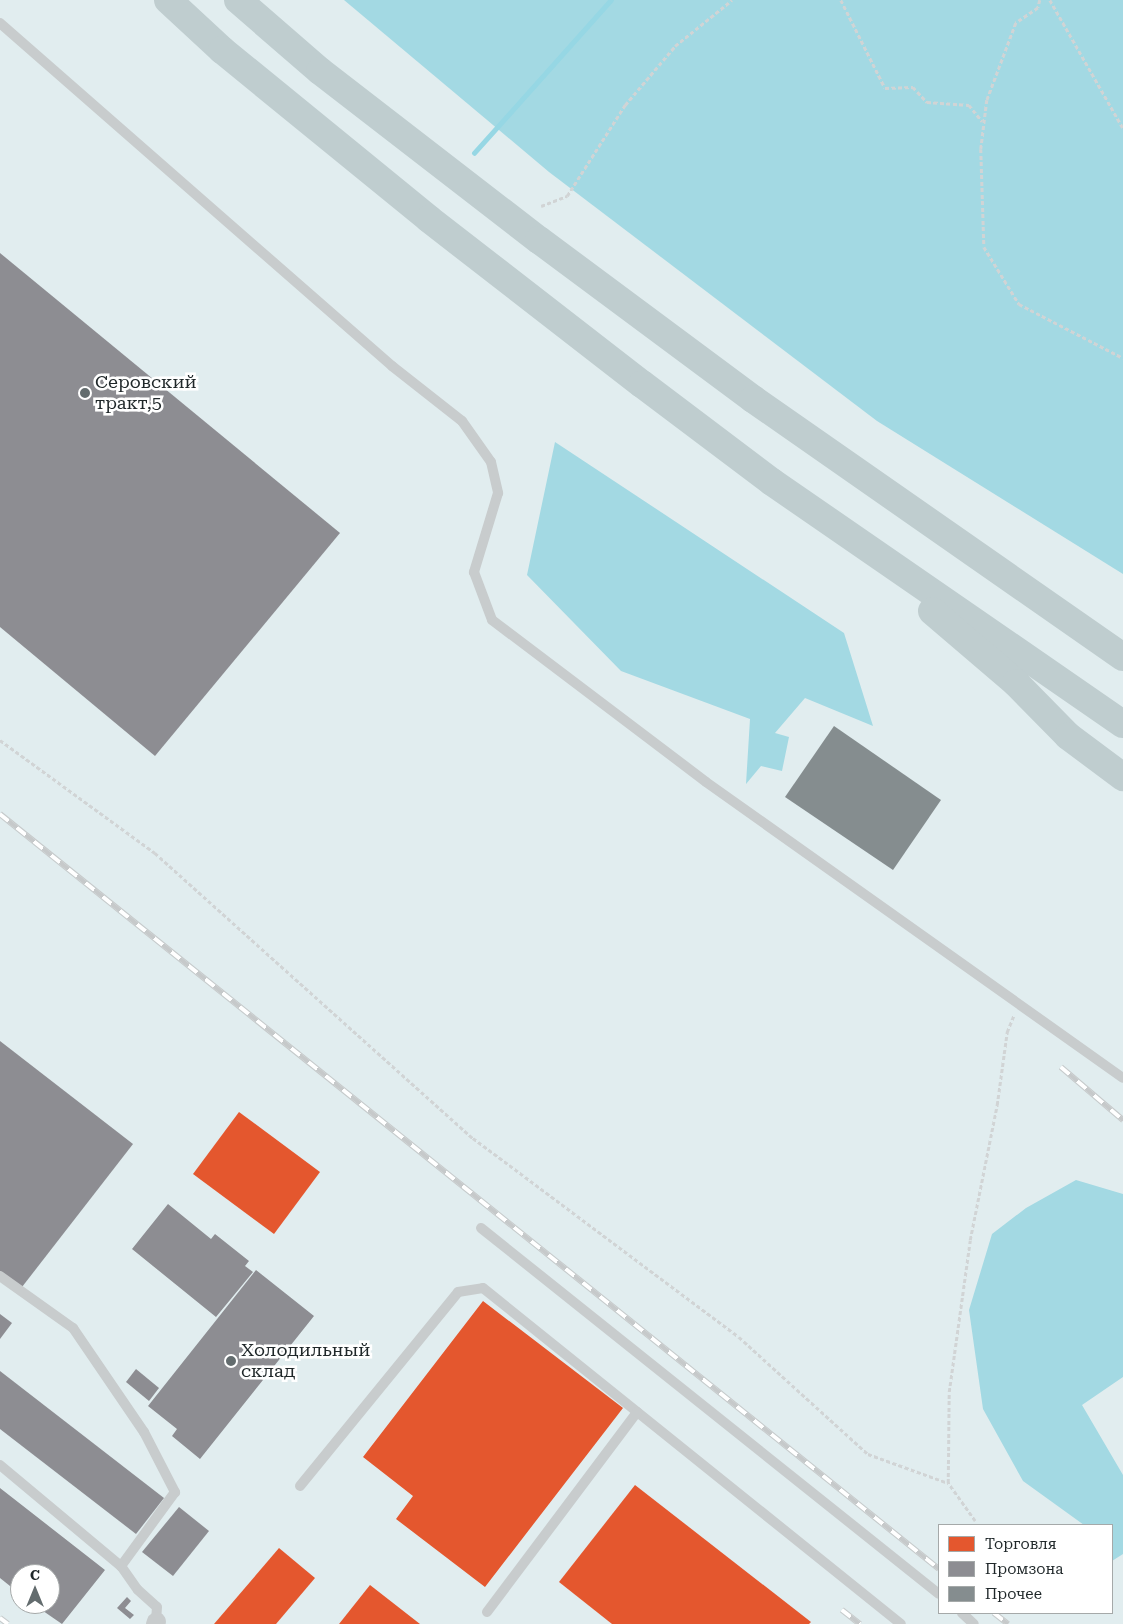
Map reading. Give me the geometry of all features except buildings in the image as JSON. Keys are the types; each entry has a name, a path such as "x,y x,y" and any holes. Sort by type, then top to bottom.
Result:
{"main road":[{"path":"168,0 428,219 772,482 930,609 1016,683 1068,736 1123,777"},
{"path":"238,0 320,71 539,240 753,399 984,558 1123,657"},
{"path":"772,482 1123,724"},
{"path":"984,558 1123,638"}],"lane":[{"path":"0,23 392,366 462,421 491,462 498,493 474,572 492,620 699,776 1123,1078"},
{"path":"481,1228 938,1593"},
{"path":"0,1276 73,1328 144,1432 175,1492 121,1566"},
{"path":"300,1486 458,1292 483,1288 901,1624"},
{"path":"487,1612 638,1412"},
{"path":"0,1465 121,1566 138,1590 157,1607 156,1622"},
{"path":"963,1614 974,1624"}],"path":[{"path":"542,206 567,196 625,105 675,46 732,0"},
{"path":"841,0 885,88 913,87 926,102 969,106 982,121"},
{"path":"1040,0 1038,8 1016,23 987,100 981,149 984,247 1020,304 1123,358"},
{"path":"1050,0 1123,128"},
{"path":"0,740 155,853 474,1138 739,1338 868,1454 948,1483 975,1521"},
{"path":"948,1483 950,1392 970,1240 997,1105 1006,1032 1019,1003"}],"shaded area":[{"path":"344,0 1123,0 1123,574 877,421 549,172"},
{"path":"555,442 844,633 873,726 805,698 775,733 789,737 782,771 761,766 746,784 750,719 621,671 527,575"},
{"path":"1076,1180 1123,1194 1123,1377 1082,1405 1123,1475 1123,1554 1113,1560 1113,1524 1083,1524 1023,1481 983,1409 969,1310 992,1234 1026,1208"}],"waterway":[{"path":"474,153 611,0"}],"railway":[{"path":"0,814 938,1568"},
{"path":"1061,1067 1123,1120"},
{"path":"842,1610 860,1624"},
{"path":"995,1614 1008,1624"},
{"path":"0,1618 8,1624"}],"place":[{"name":"Серовский тракт,5","path":"85,393"},
{"name":"Холодильный склад","path":"231,1361"}]}
